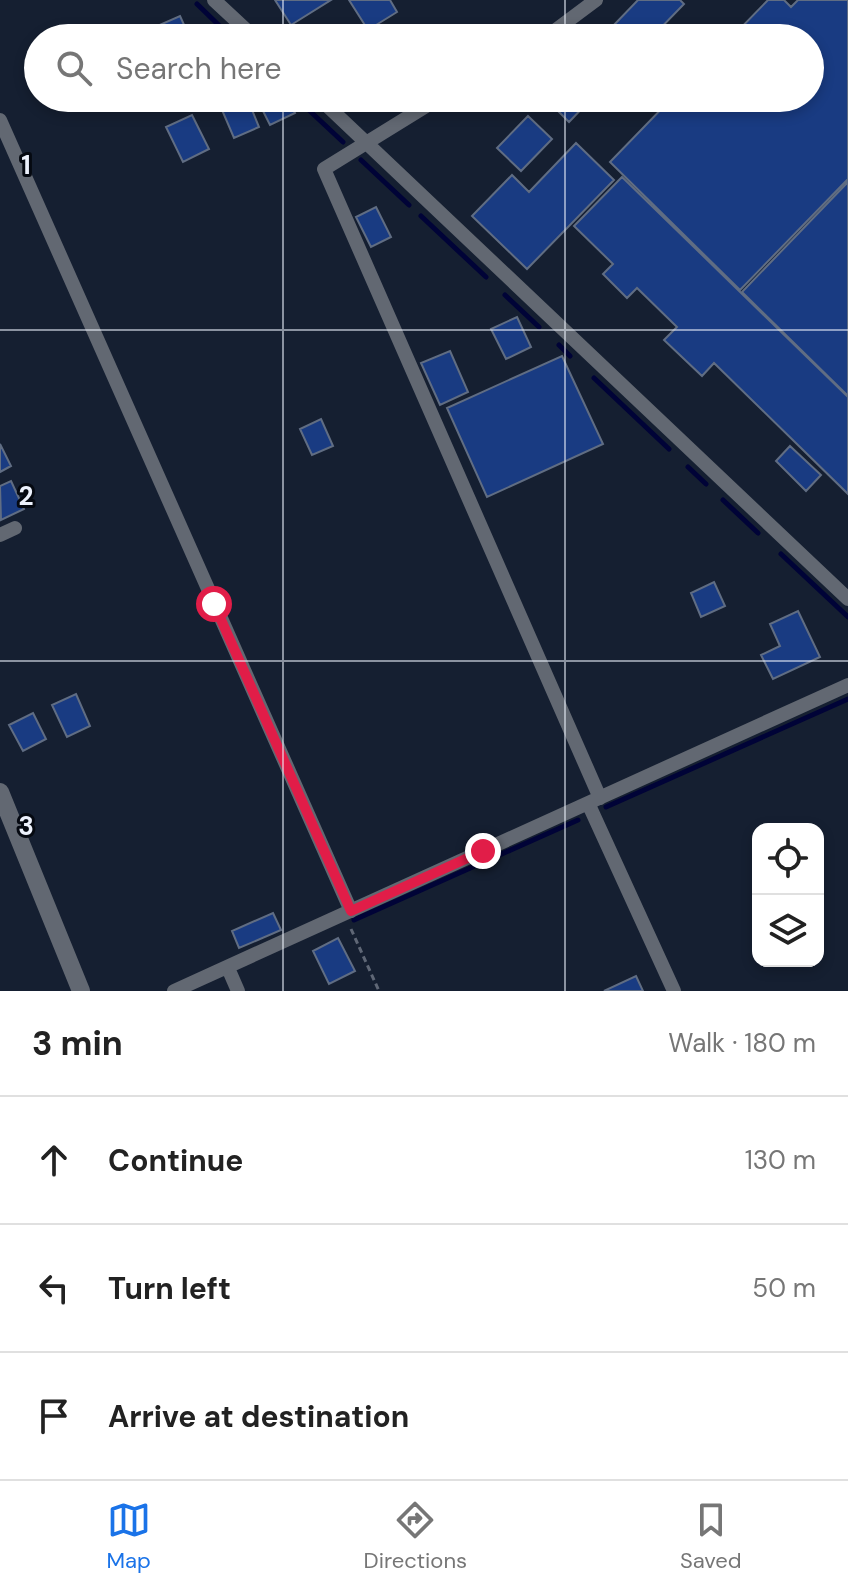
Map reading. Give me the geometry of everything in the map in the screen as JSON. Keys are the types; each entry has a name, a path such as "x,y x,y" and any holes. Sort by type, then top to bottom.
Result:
{"street":[{"path":"214,0 240,24"},
{"path":"564,24 596,0"},
{"path":"334,112 845,591"},
{"path":"417,112 324,169 674,991"},
{"path":"0,120 347,913"},
{"path":"0,535 15,528"},
{"path":"174,991 848,685"},
{"path":"0,792 81,991"},
{"path":"228,968 238,991"}],"path":[{"path":"347,913 379,991"}],"building":[{"path":"275,0 331,0 293,24"},
{"path":"349,0 390,0 397,12 378,24 364,24"},
{"path":"638,0 680,0 684,4 665,24 615,24"},
{"path":"768,0 784,0 791,7 798,0 848,0 848,179 740,290 610,162 658,112 824,112 824,24 745,24"},
{"path":"180,16 184,24 162,24"},
{"path":"223,112 253,112 259,127 234,138"},
{"path":"264,112 295,112 295,113 270,125"},
{"path":"559,112 579,112 569,122"},
{"path":"192,115 209,149 183,162 166,127"},
{"path":"528,116 552,139 521,171 497,148"},
{"path":"576,143 614,180 527,269 472,216 512,175 529,192"},
{"path":"622,177 848,397 848,494 714,363 702,376 664,340 677,327 637,288 627,298 603,274 613,264 574,226"},
{"path":"848,182 848,396 742,292"},
{"path":"376,207 391,237 371,247 356,217"},
{"path":"517,317 531,347 506,359 491,329"},
{"path":"450,351 468,392 440,405 421,363"},
{"path":"562,356 603,444 487,497 447,408"},
{"path":"321,419 333,446 312,455 300,429"},
{"path":"0,444 11,466 0,472"},
{"path":"790,446 821,475 806,491 776,461"},
{"path":"11,481 24,509 1,520 0,486"},
{"path":"714,582 725,606 701,617 691,593"},
{"path":"798,611 820,657 773,679 761,655 780,646 770,624"},
{"path":"76,694 90,726 67,737 52,705"},
{"path":"33,713 46,739 23,751 9,725"},
{"path":"273,913 281,930 239,948 232,931"},
{"path":"338,938 355,971 329,984 313,951"},
{"path":"636,976 643,991 604,991"}],"waterway":[{"path":"197,4 218,24"},
{"path":"311,112 343,142"},
{"path":"361,160 409,205"},
{"path":"421,216 486,277"},
{"path":"505,295 539,327"},
{"path":"559,345 570,356"},
{"path":"594,378 669,449"},
{"path":"688,467 706,484"},
{"path":"723,500 758,533"},
{"path":"781,554 848,617"},
{"path":"606,807 848,699"},
{"path":"354,920 578,820"}],"route":[{"path":"214,604 351,911 483,851"}]}
